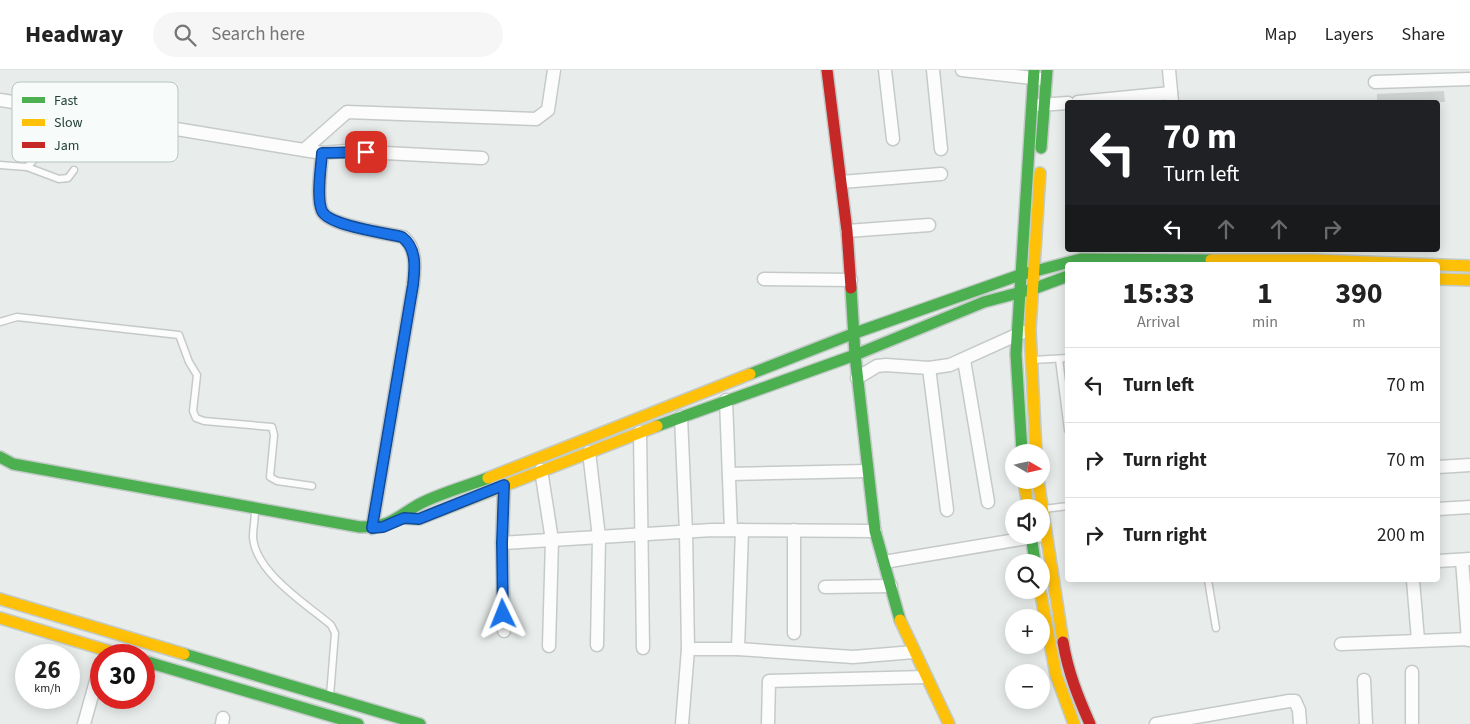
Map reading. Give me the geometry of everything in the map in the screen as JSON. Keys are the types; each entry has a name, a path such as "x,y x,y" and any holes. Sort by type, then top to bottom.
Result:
{"street":[{"path":"304,150 347,112 536,119 548,110 554,70"},
{"path":"827,70 847,231 857,378 875,531 902,626 949,724"},
{"path":"885,70 893,138"},
{"path":"933,70 941,149"},
{"path":"962,70 1040,75 1035,271 1030,329 1036,444"},
{"path":"1125,100 1172,98 1169,70"},
{"path":"1375,82 1470,79"},
{"path":"1039,105 1065,104"},
{"path":"1022,444 1016,354 1019,292 1039,105"},
{"path":"178,129 322,153 346,151 482,158"},
{"path":"322,153 320,200 322,211 326,216 338,222 402,237 410,243 413,254 413,285 372,528"},
{"path":"841,182 941,174"},
{"path":"847,231 929,225"},
{"path":"1069,262 1080,259 1367,262"},
{"path":"0,457 13,464 256,509 350,526 383,527 404,518 416,506 855,334 1020,275 1065,263"},
{"path":"1440,265 1470,266"},
{"path":"404,518 419,519 640,432 855,355 984,302 1033,289 1065,277"},
{"path":"764,279 851,280"},
{"path":"1440,279 1470,280"},
{"path":"857,378 877,366 886,364 929,368 950,365 1030,329"},
{"path":"964,360 988,502"},
{"path":"929,368 947,510"},
{"path":"726,400 729,474 736,530 738,649"},
{"path":"681,417 686,532 688,649 682,724"},
{"path":"640,432 643,648"},
{"path":"589,452 599,537 597,645"},
{"path":"0,467 13,464"},
{"path":"1440,467 1470,465"},
{"path":"541,470 552,540 549,646"},
{"path":"729,474 867,471"},
{"path":"504,485 502,543 504,631"},
{"path":"1440,509 1470,507"},
{"path":"502,543 736,530 875,531"},
{"path":"794,530 794,633"},
{"path":"884,562 1005,541"},
{"path":"1047,544 1067,665 1076,693 1090,724"},
{"path":"1341,644 1418,640 1469,640 1466,559 1440,561"},
{"path":"1413,582 1418,640"},
{"path":"825,587 891,586"},
{"path":"0,599 420,724"},
{"path":"1042,599 1053,668 1062,699 1074,724"},
{"path":"0,618 90,647"},
{"path":"688,649 738,649 853,657 914,652"},
{"path":"155,664 358,724"},
{"path":"1412,672 1412,724"},
{"path":"768,724 769,681 926,677"},
{"path":"1364,680 1366,724"},
{"path":"1163,723 1294,701 1298,705 1300,724"},
{"path":"84,724 90,702"}],"lane":[{"path":"27,167 32,162"},
{"path":"0,165 27,167 59,179 68,178 74,170"},
{"path":"0,322 17,318 179,335 188,362 197,375 193,411 196,418 204,421 272,427 274,434 270,477 277,482 312,486"},
{"path":"1031,360 1065,358"},
{"path":"1059,359 1065,410"},
{"path":"1050,508 1065,506"},
{"path":"256,509 253,538 258,554 269,572 330,625 335,633 330,696"},
{"path":"1208,582 1216,628"}],"building":[{"path":"1444,91 1445,102 1440,102 1440,100 1377,100 1377,94"}],"traffic: fast":[{"path":"1022,444 1016,354 1034,70"},
{"path":"1041,148 1047,70"},
{"path":"1070,262 1081,259 1211,260"},
{"path":"750,374 855,333 1020,275 1065,263"},
{"path":"657,426 855,355 984,302 1033,289 1065,277"},
{"path":"851,288 855,355 875,531 900,620"},
{"path":"0,457 13,464 360,527 384,524 432,498 488,478"},
{"path":"1032,544 1034,554"},
{"path":"184,654 420,724"},
{"path":"155,664 358,724"}],"traffic: slow":[{"path":"1036,444 1030,329 1040,173"},
{"path":"1211,260 1367,262"},
{"path":"1440,265 1470,266"},
{"path":"1440,279 1470,280"},
{"path":"488,478 750,374"},
{"path":"404,518 419,519 657,426"},
{"path":"1025,489 1027,499"},
{"path":"1039,489 1063,642"},
{"path":"0,599 184,654"},
{"path":"1042,599 1056,675 1074,724"},
{"path":"0,618 90,645"},
{"path":"900,620 949,724"}],"traffic: jam":[{"path":"827,70 847,231 851,288"},
{"path":"1063,642 1074,684 1090,724"}],"route":[{"path":"366,152 335,151 322,153 320,200 322,211 326,216 338,222 402,237 410,243 413,254 413,285 372,528 383,527 404,518 419,519 504,485 502,543 503,614"}]}
